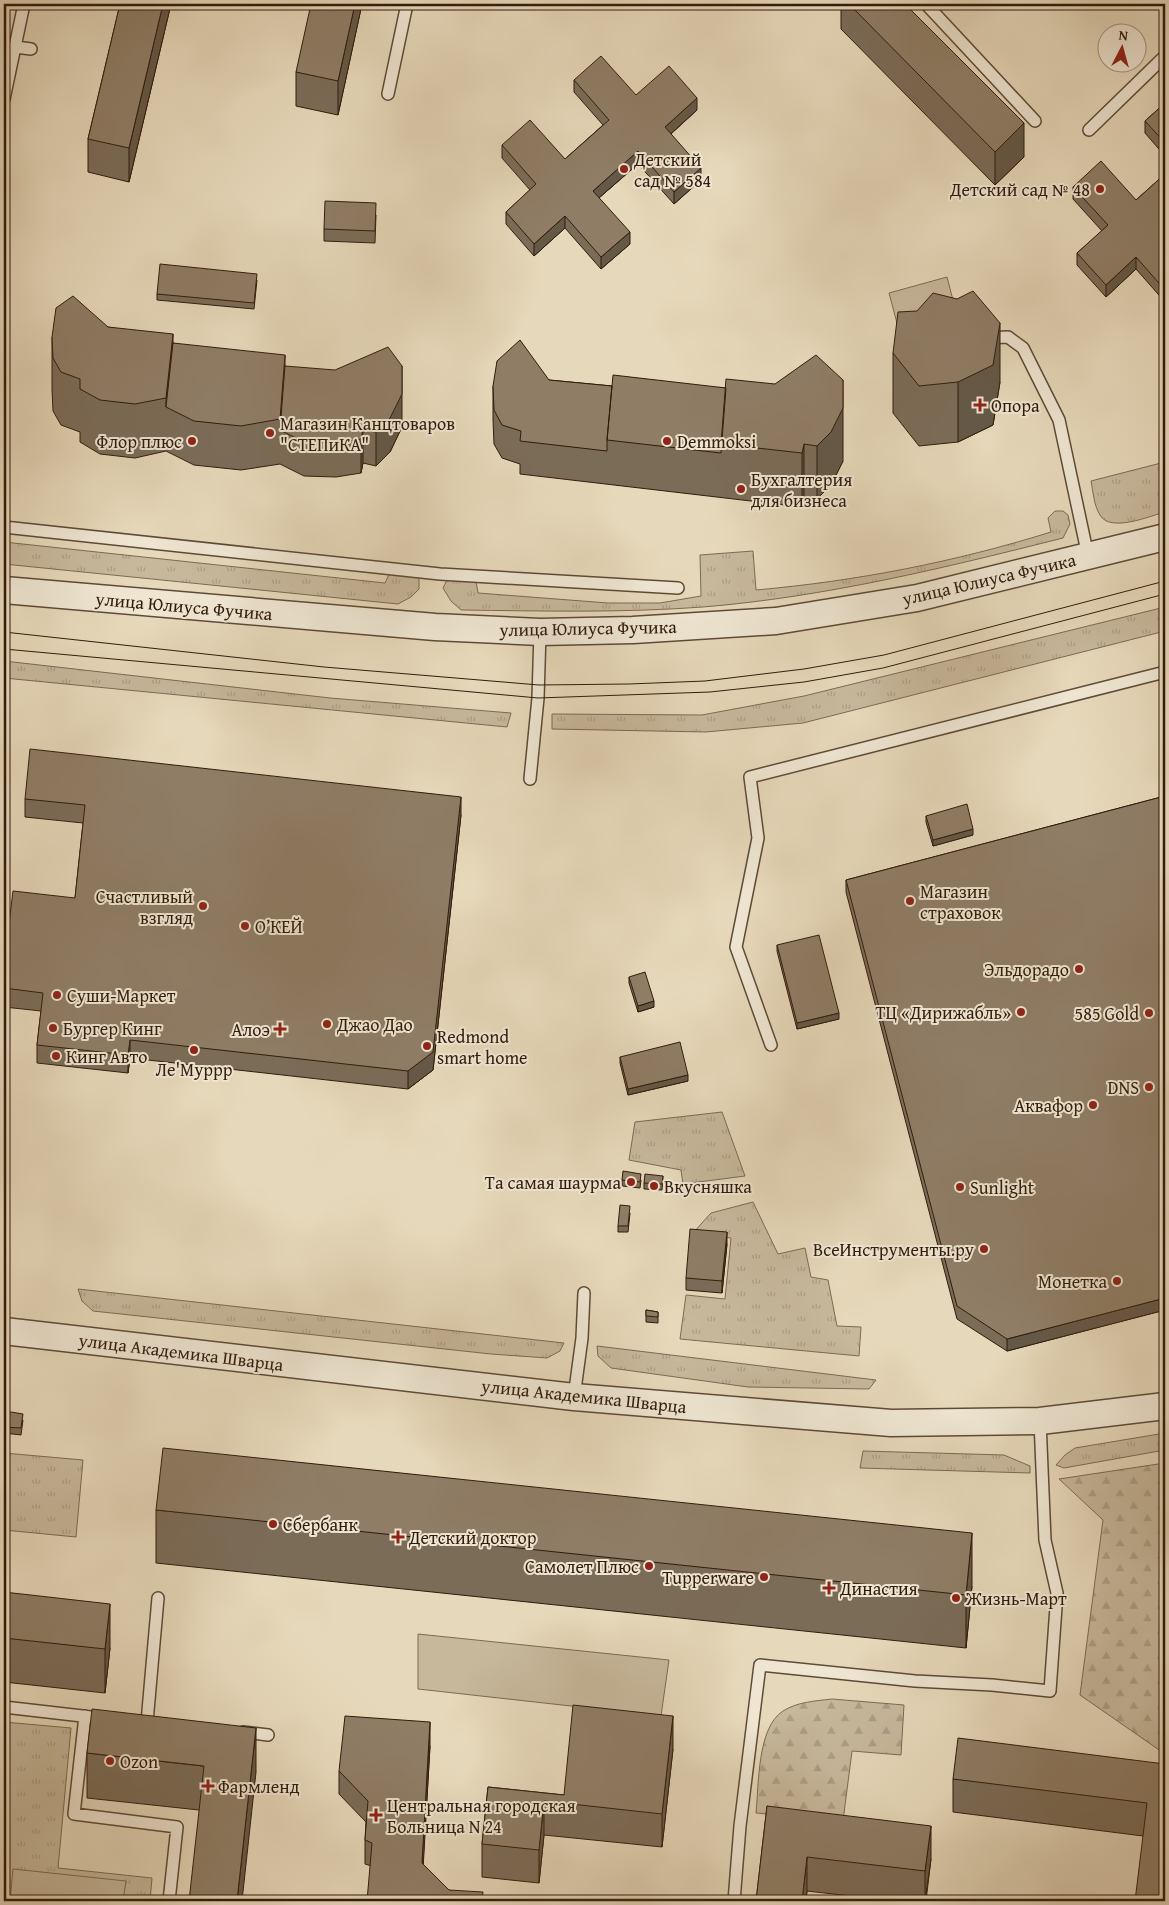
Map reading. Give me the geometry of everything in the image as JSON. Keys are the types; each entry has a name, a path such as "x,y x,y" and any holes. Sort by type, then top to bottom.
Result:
{"street":[{"name":"улица Юлиуса Фучика","path":"4,590 426,627 540,632 633,630 776,621 917,598 1165,537"},
{"name":"улица Академика Шварца","path":"4,1331 574,1397 891,1423 1040,1421 1165,1406"}],"lane":[{"path":"4,99 24,4"},
{"path":"388,94 407,4"},
{"path":"926,4 1036,121"},
{"path":"16,47 31,49"},
{"path":"1089,130 1165,56"},
{"path":"974,340 993,336 1008,337 1023,348 1059,420 1088,556"},
{"path":"4,526 440,574 678,588"},
{"path":"530,779 538,698 540,632"},
{"path":"771,1045 736,947 758,838 750,777 1165,672"},
{"path":"574,1397 582,1338 584,1293"},
{"path":"734,1901 740,1826 760,1665 915,1681 992,1685 1050,1691 1058,1593 1045,1540 1040,1421"},
{"path":"128,1720 151,1723 158,1598"},
{"path":"4,1707 100,1718"},
{"path":"85,1716 74,1814 177,1827 169,1901"},
{"path":"231,1731 268,1735"}],"green space":[{"path":"947,277 960,327 902,342 889,293"},
{"path":"1165,462 1165,512 1121,523 1112,523 1100,515 1095,503 1091,481"},
{"path":"1055,511 1063,511 1068,515 1070,524 1063,538 884,580 839,589 749,602 703,607 642,610 461,610 451,601 443,588 449,576 476,581 478,593 608,603 660,603 701,596 700,555 753,551 756,590 794,586 905,569 1015,543 1051,532 1048,518"},
{"path":"4,542 385,583 390,572 411,569 419,578 419,589 411,597 398,604 4,564"},
{"path":"1165,607 1165,631 803,723 706,732 552,729 552,714 702,715 804,696"},
{"path":"4,661 330,698 511,713 507,727 4,678"},
{"path":"722,1112 745,1176 683,1184 681,1170 629,1160 635,1122"},
{"path":"753,1202 778,1254 805,1248 811,1277 828,1280 837,1326 861,1327 859,1356 680,1339 686,1295 725,1299 731,1238 693,1233 711,1213"},
{"path":"78,1289 564,1343 560,1351 547,1358 491,1354 93,1311 82,1301"},
{"path":"597,1346 876,1380 869,1389 748,1387 611,1368 598,1356"},
{"path":"1165,1433 1165,1450 1064,1468 1056,1465 1075,1448"},
{"path":"863,1451 1004,1455 1030,1466 1030,1473 860,1468"},
{"path":"4,1453 83,1460 76,1537 4,1530"},
{"path":"1165,1463 1165,1754 1080,1695 1103,1520 1059,1479"},
{"path":"418,1634 669,1660 661,1716 418,1689"},
{"path":"832,1699 904,1705 901,1755 852,1751 843,1821 756,1813 761,1758 768,1730 774,1719 783,1711 794,1706 806,1702"},
{"path":"4,1722 71,1728 58,1868 152,1878 150,1901 4,1901"},
{"path":"13,1869 126,1881 123,1901 10,1901"}],"building":[{"path":"120,4 163,4 129,148 88,139"},
{"path":"311,4 355,4 338,81 296,72"},
{"path":"849,4 905,4 1024,123 995,152"},
{"path":"601,56 636,95 669,66 697,98 665,127 701,168 674,192 638,151 593,191 630,232 601,257 565,216 534,244 506,212 536,184 502,145 530,120 565,159 609,120 574,80"},
{"path":"1165,103 1165,143 1145,121"},
{"path":"1101,161 1136,200 1165,174 1165,290 1136,257 1106,285 1077,253 1108,225 1073,187"},
{"path":"325,201 376,203 375,231 324,229"},
{"path":"160,264 257,274 254,303 157,294"},
{"path":"973,291 1000,323 993,365 958,382 919,386 893,353 898,312 917,311 933,293 957,299"},
{"path":"73,296 108,327 173,334 166,398 135,404 100,400 80,389 80,379 61,372 53,358 52,337 56,308"},
{"path":"520,340 549,380 612,386 607,451 520,441 521,431 502,425 494,410 493,386 497,361"},
{"path":"173,343 285,355 280,419 241,426 194,421 166,407"},
{"path":"388,347 402,366 402,394 390,418 376,432 363,430 361,439 336,443 304,442 280,430 285,366 335,370"},
{"path":"816,355 843,380 843,408 831,432 817,446 804,444 802,453 721,444 726,379 775,384"},
{"path":"613,375 726,388 721,453 607,440"},
{"path":"30,749 461,797 433,1052 408,1071 130,1040 128,1055 37,1045 43,993 4,988 4,964 13,891 75,898 85,805 25,799"},
{"name":"ТЦ «Дирижабль»","path":"1165,796 1165,1298 1007,1339 957,1306 846,880"},
{"path":"967,804 973,829 933,840 926,816"},
{"path":"819,935 839,1013 797,1023 777,945"},
{"path":"645,972 654,1001 638,1006 629,977"},
{"path":"680,1042 688,1075 628,1089 620,1057"},
{"path":"623,1171 641,1174 640,1182 622,1180"},
{"path":"645,1174 663,1176 662,1184 644,1183"},
{"path":"620,1205 630,1206 628,1226 618,1226"},
{"path":"690,1229 727,1232 722,1281 686,1278"},
{"path":"646,1310 658,1312 658,1317 646,1316"},
{"path":"5,1411 23,1414 21,1428 4,1427"},
{"path":"163,1448 972,1533 966,1595 156,1510"},
{"path":"4,1592 110,1604 105,1649 4,1638"},
{"path":"573,1705 673,1716 662,1814 544,1801 539,1850 482,1844 488,1787 564,1795"},
{"path":"92,1709 256,1728 237,1901 189,1901 204,1766 87,1753"},
{"path":"345,1716 430,1722 422,1863 449,1890 483,1892 482,1901 367,1901 372,1843 365,1840 368,1801 339,1771"},
{"path":"958,1738 1165,1764 1165,1901 1135,1901 1147,1803 953,1779"},
{"path":"767,1806 931,1826 925,1871 807,1857 802,1901 756,1901"}],"tram line":[{"path":"4,632 324,667 539,685 705,681 804,669 884,655 1165,581"},
{"path":"4,649 538,698 710,692 804,682 883,668 1165,594"}],"place":[{"name":"Детский сад № 584","path":"624,169"},
{"name":"Детский сад № 48","path":"1100,189"},
{"name":"Опора","path":"980,405"},
{"name":"Магазин Канцтоваров \"СТЕПиКА\"","path":"270,433"},
{"name":"Флор плюс","path":"192,441"},
{"name":"Demmoksi","path":"667,441"},
{"name":"Бухгалтерия для бизнеса","path":"741,489"},
{"name":"Магазин страховок","path":"910,901"},
{"name":"Счастливый взгляд","path":"203,906"},
{"name":"О’КЕЙ","path":"245,926"},
{"name":"Эльдорадо","path":"1079,969"},
{"name":"Суши-Маркет","path":"57,995"},
{"name":"ТЦ «Дирижабль»","path":"1021,1012"},
{"name":"585 Gold","path":"1149,1013"},
{"name":"Джао Дао","path":"327,1024"},
{"name":"Бургер Кинг","path":"53,1028"},
{"name":"Алоэ","path":"280,1029"},
{"name":"Redmond smart home","path":"427,1046"},
{"name":"Ле'Муррр","path":"194,1050"},
{"name":"Кинг Авто","path":"56,1056"},
{"name":"DNS","path":"1149,1087"},
{"name":"Аквафор","path":"1093,1105"},
{"name":"Та самая шаурма","path":"631,1182"},
{"name":"Вкусняшка","path":"654,1186"},
{"name":"Sunlight","path":"960,1187"},
{"name":"ВсеИнструменты.ру","path":"984,1249"},
{"name":"Монетка","path":"1117,1281"},
{"name":"Сбербанк","path":"273,1524"},
{"name":"Детский доктор","path":"398,1537"},
{"name":"Самолет Плюс","path":"649,1566"},
{"name":"Tupperware","path":"764,1577"},
{"name":"Династия","path":"829,1588"},
{"name":"Жизнь-Март","path":"956,1598"},
{"name":"Ozon","path":"110,1761"},
{"name":"Фармленд","path":"208,1786"},
{"name":"Центральная городская Больница N 24","path":"376,1815"}]}
